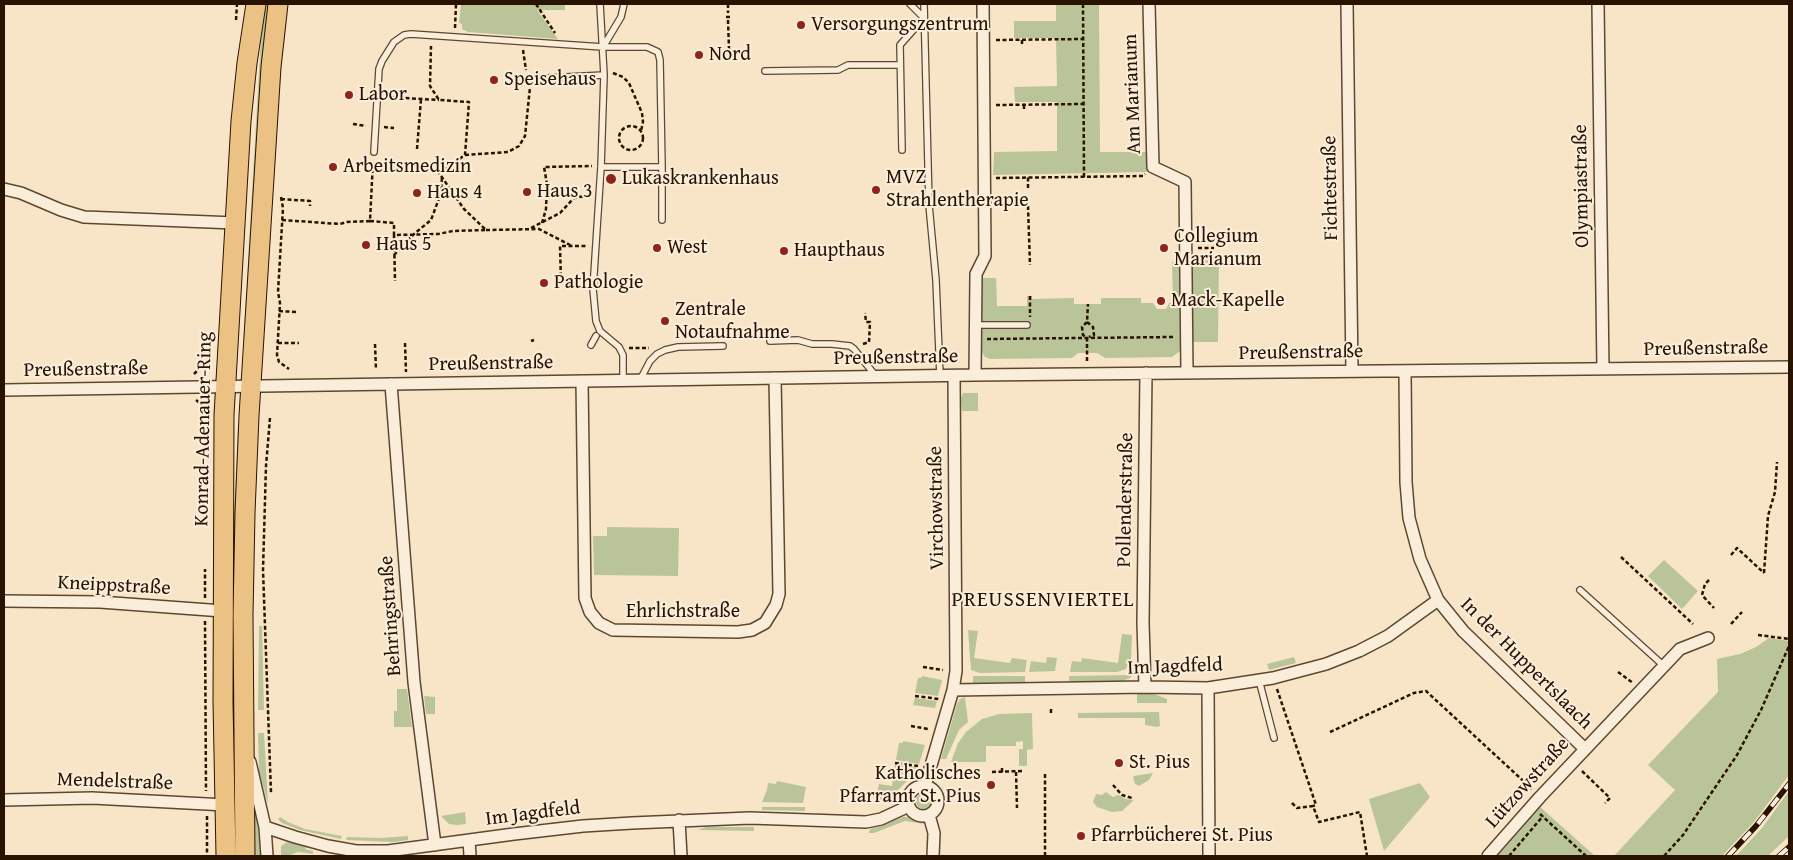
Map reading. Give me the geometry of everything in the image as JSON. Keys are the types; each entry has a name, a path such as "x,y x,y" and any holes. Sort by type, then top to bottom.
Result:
{"main road":[{"name":"Konrad-Adenauer-Ring","path":"226,856 223,611 225,386 241,120 256,4"},
{"path":"245,856 243,615 245,513 270,76 278,4"}],"street":[{"path":"976,375 976,274 985,256 979,178 985,105 983,4"},
{"name":"Am Marianum","path":"1150,4 1154,167 1185,182 1187,373"},
{"name":"Fichtestraße","path":"1348,4 1352,371"},
{"name":"Olympiastraße","path":"1598,4 1603,369"},
{"path":"4,189 21,192 60,210 84,217 235,223"},
{"name":"Preußenstraße","path":"4,390 976,375 1789,367"},
{"name":"In der Huppertslaach","path":"1405,371 1406,482 1409,518 1420,559 1438,600 1463,631 1585,749"},
{"name":"Pollenderstraße","path":"1145,688 1143,623 1146,373"},
{"name":"Virchowstraße","path":"925,786 953,690 957,652 954,376"},
{"name":"Ehrlichstraße","path":"582,381 585,598 590,612 599,622 613,630 738,632 752,630 765,623 776,606 779,594 775,378"},
{"name":"Behringstraße","path":"391,384 414,682 435,845"},
{"name":"Im Jagdfeld","path":"953,690 1208,688 1273,678 1326,664 1359,651 1388,636 1438,600"},
{"name":"Kneippstraße","path":"4,601 100,602 223,611"},
{"name":"Lützowstraße","path":"1488,856 1540,797 1680,649 1708,638"},
{"path":"1208,688 1209,856"},
{"path":"243,726 265,827 267,856"},
{"path":"920,786 925,786 934,790 938,798 937,808 929,814 920,816 915,814 908,801 911,791 920,786"},
{"name":"Mendelstraße","path":"4,800 92,798 226,805"},
{"name":"Im Jagdfeld","path":"265,827 303,840 356,851 388,851 583,826 679,820 750,818 866,822 909,806"},
{"path":"929,814 934,833 933,856"},
{"path":"679,820 681,856"},
{"path":"469,840 470,856"}],"lane":[{"path":"600,4 604,75 600,193 593,288 596,321 600,330 620,349 623,355 623,381"},
{"path":"603,47 621,17 624,4"},
{"path":"910,4 924,18"},
{"path":"924,4 929,205 936,280 940,376"},
{"path":"902,150 900,45 924,18"},
{"path":"374,152 379,68 394,42 404,35 432,35 603,47 647,47 658,52 660,60 662,220"},
{"path":"765,71 838,70 848,65 900,64"},
{"path":"528,79 604,75"},
{"path":"601,167 662,167"},
{"path":"976,325 1027,325"},
{"path":"591,345 596,336"},
{"path":"770,341 798,340 812,344 838,344 852,348 876,377"},
{"path":"640,380 650,361 660,353 678,347 722,346"},
{"path":"1580,590 1664,666"},
{"path":"1259,680 1274,738"}],"path":[{"path":"454,37 456,4"},
{"path":"536,4 548,24 564,44"},
{"path":"1083,4 1084,177"},
{"path":"728,6 730,8 729,13"},
{"path":"728,49 727,18 731,17"},
{"path":"432,35 430,86 439,100"},
{"path":"984,40 1083,39"},
{"path":"1022,40 1022,46"},
{"path":"486,230 464,209 439,173 465,155 508,152 519,146 525,136 530,91 521,42"},
{"path":"604,75 613,73 623,77 629,83 642,113 641,131 643,142 638,148 631,150 620,144 619,136 624,129 631,126 641,131"},
{"path":"377,96 469,102 465,155"},
{"path":"416,149 421,99"},
{"path":"1024,104 1024,111"},
{"path":"985,105 1084,104"},
{"path":"370,222 374,152"},
{"path":"542,222 546,209 544,167 601,167"},
{"path":"979,178 1142,176 1154,167"},
{"path":"394,255 414,234 431,220 441,193 442,177"},
{"path":"1028,177 1028,188"},
{"path":"530,229 560,213 574,198 600,193"},
{"path":"281,199 310,201 310,206"},
{"path":"1028,206 1030,265"},
{"path":"282,220 340,224 348,222 394,222 395,281"},
{"path":"394,235 438,234 453,231 539,229 572,246"},
{"path":"561,283 560,246 596,246"},
{"path":"1186,248 1214,248"},
{"path":"1087,361 1087,338 1083,335 1082,327 1087,322 1088,304"},
{"path":"279,311 296,312"},
{"path":"852,348 869,342 870,322 866,322 865,313"},
{"path":"1087,322 1093,327 1094,334 1087,338"},
{"path":"976,339 1187,337"},
{"path":"277,343 299,343"},
{"path":"405,343 406,384"},
{"path":"375,344 376,370"},
{"path":"620,349 650,348 660,353"},
{"path":"277,355 279,362 289,369"},
{"path":"270,418 266,466 263,570 272,797"},
{"path":"1731,555 1737,548 1764,572 1768,516 1776,492 1777,462"},
{"path":"1621,556 1693,624"},
{"path":"1709,580 1705,584 1702,595 1714,608"},
{"path":"1731,624 1742,612"},
{"path":"1758,635 1789,640"},
{"path":"1664,856 1683,835 1737,755 1761,710 1789,646"},
{"path":"923,668 947,670"},
{"path":"1618,672 1632,682"},
{"path":"1273,678 1316,805 1313,806"},
{"path":"1330,732 1414,693 1426,691 1540,797"},
{"path":"915,696 940,699"},
{"path":"910,726 932,730"},
{"path":"895,763 920,767"},
{"path":"1002,766 1002,772"},
{"path":"1579,768 1610,798 1605,803"},
{"path":"992,772 1023,771"},
{"path":"1016,772 1017,808"},
{"path":"1044,774 1045,856"},
{"path":"1113,785 1122,795 1132,798"},
{"path":"1292,803 1297,808 1313,806"},
{"path":"1313,806 1319,822 1360,812 1367,856"},
{"path":"1532,806 1586,856"},
{"path":"1510,856 1542,816"},
{"path":"207,819 207,856"}],"green space":[{"path":"265,4 269,4 246,348 243,348 261,37"},
{"path":"461,4 565,4 565,10 537,10 558,39 468,32 462,29 462,24 459,23"},
{"path":"1056,4 1099,4 1100,152 1146,152 1147,172 993,175 994,152 1057,151 1057,102 1015,102 1014,87 1057,86 1056,38 1014,38 1014,21 1056,21"},
{"path":"1192,255 1219,255 1218,342 1193,342 1192,351 1180,351 1172,357 1105,358 1097,353 1078,353 1072,358 990,359 985,357 982,352 980,278 996,278 997,306 1027,306 1027,296 1032,296 1032,299 1074,298 1074,304 1101,304 1101,298 1141,298 1141,303 1153,303 1157,309 1166,309 1169,303 1173,303 1172,262 1192,262"},
{"path":"963,393 978,393 978,411 962,411 961,399"},
{"path":"238,423 241,423 237,856 234,856 231,612"},
{"path":"607,527 679,528 678,576 594,575 593,536 607,536"},
{"path":"1664,560 1698,591 1682,609 1648,576"},
{"path":"259,626 262,626 264,710 258,710"},
{"path":"968,630 978,631 974,658 1010,663 1012,658 1027,660 1025,672 980,673 971,670"},
{"path":"1122,634 1132,635 1131,660 1126,669 1117,672 1070,672 1072,661 1081,662 1082,658 1118,663"},
{"path":"1769,638 1789,641 1789,775 1754,822 1722,856 1614,856 1675,790 1648,765 1718,692 1717,659 1740,654 1756,647"},
{"path":"1047,657 1057,658 1055,671 1029,672 1031,661 1046,663"},
{"path":"1294,657 1296,663 1269,670 1267,664"},
{"path":"1132,675 1130,678 1122,681 1069,681 1069,676"},
{"path":"922,676 942,680 938,696 915,693 918,678"},
{"path":"973,676 1025,676 1025,682 973,683"},
{"path":"397,689 407,689 412,727 394,727 394,711 397,711"},
{"path":"1137,693 1152,693 1167,699 1167,703 1137,703"},
{"path":"424,696 435,697 435,714 426,714"},
{"path":"965,697 968,722 959,730 946,759 941,759 957,704 960,699"},
{"path":"915,698 937,701 935,708 913,705"},
{"path":"1159,712 1160,726 1157,727 1145,725 1145,718 1078,718 1078,713"},
{"path":"1032,713 1033,749 1027,750 1027,766 1019,766 1019,749 1023,749 1023,741 1016,742 1016,746 986,746 986,762 951,762 958,743 966,732 982,719 999,714"},
{"path":"258,733 264,733 268,804 259,772"},
{"path":"903,741 925,745 919,764 896,760 899,743 903,743"},
{"path":"895,764 916,767 909,779 894,794 881,801 872,803 877,794 879,784 892,786"},
{"path":"1153,773 1149,780 1139,786 1135,784 1134,776"},
{"path":"777,781 806,787 803,803 762,802 768,783 776,784"},
{"path":"1420,783 1430,797 1384,851 1369,799"},
{"path":"1789,791 1789,836 1768,856 1736,856 1762,828"},
{"path":"1106,792 1113,797 1118,795 1134,800 1122,811 1112,812 1097,807 1093,802 1096,794 1102,795"},
{"path":"921,793 927,793 932,798 930,807 921,809 916,804 916,798"},
{"path":"1539,806 1595,856 1494,856"},
{"path":"762,807 805,807 805,811 762,810"},
{"path":"253,808 256,809 261,856 254,856"},
{"path":"465,812 466,824 449,824 441,816"},
{"path":"280,817 305,829 342,836 341,839 300,830 282,823 278,819"},
{"path":"903,817 913,817 925,824 905,821 874,833 869,833 870,829"},
{"path":"706,827 754,827 754,831 698,830"},
{"path":"408,836 408,840 394,842 346,840 347,837 381,838"},
{"path":"287,842 306,846 305,849 313,851 313,854 298,852 288,856 281,856 281,846"}],"railway":[{"path":"1728,856 1756,826 1789,784"},
{"path":"1779,856 1789,847"}],"place":[{"name":"Versorgungszentrum","path":"801,25"},
{"name":"Nord","path":"699,55"},
{"name":"Speisehaus","path":"494,80"},
{"name":"Labor","path":"349,95"},
{"name":"Arbeitsmedizin","path":"333,167"},
{"name":"Lukaskrankenhaus","path":"611,179"},
{"name":"MVZ Strahlentherapie","path":"876,190"},
{"name":"Haus 3","path":"527,192"},
{"name":"Haus 4","path":"417,193"},
{"name":"Haus 5","path":"366,245"},
{"name":"West","path":"657,248"},
{"name":"Collegium Marianum","path":"1164,248"},
{"name":"Haupthaus","path":"784,251"},
{"name":"Pathologie","path":"544,283"},
{"name":"Mack-Kapelle","path":"1161,301"},
{"name":"Zentrale Notaufnahme","path":"665,321"},
{"name":"St. Pius","path":"1119,763"},
{"name":"Katholisches Pfarramt St. Pius","path":"991,785"},
{"name":"Pfarrbücherei St. Pius","path":"1081,836"}],"district":[{"name":"PREUSSENVIERTEL","path":"1043,601"}]}
